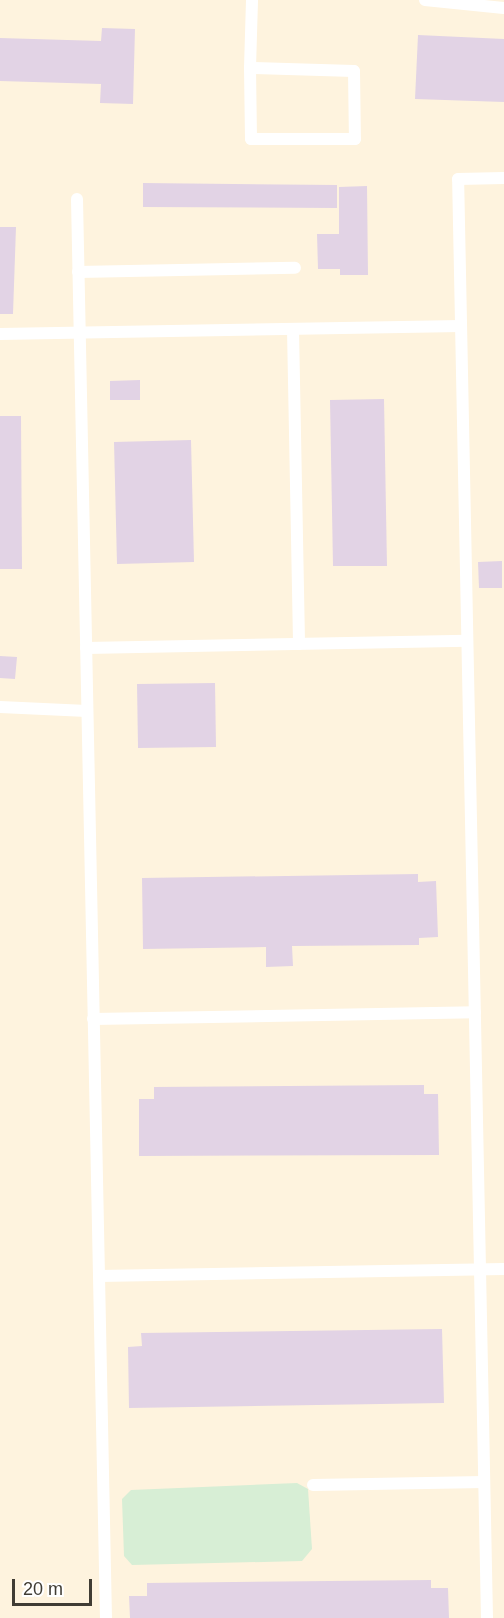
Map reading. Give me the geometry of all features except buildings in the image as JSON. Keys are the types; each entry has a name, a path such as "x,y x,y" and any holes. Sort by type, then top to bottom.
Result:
{"lane":[{"path":"250,68 354,71 355,139 251,139 250,68 252,0"},
{"path":"425,0 504,8"},
{"path":"487,1618 458,179 504,178"},
{"path":"77,199 106,1618"},
{"path":"78,272 295,268"},
{"path":"0,334 461,326"},
{"path":"293,329 300,644"},
{"path":"86,648 467,640"},
{"path":"0,707 87,711"},
{"path":"93,1018 475,1012"},
{"path":"99,1276 504,1269"},
{"path":"313,1485 484,1482"}],"green space":[{"path":"297,1483 308,1489 312,1549 302,1561 132,1565 124,1556 122,1499 131,1490"}]}
